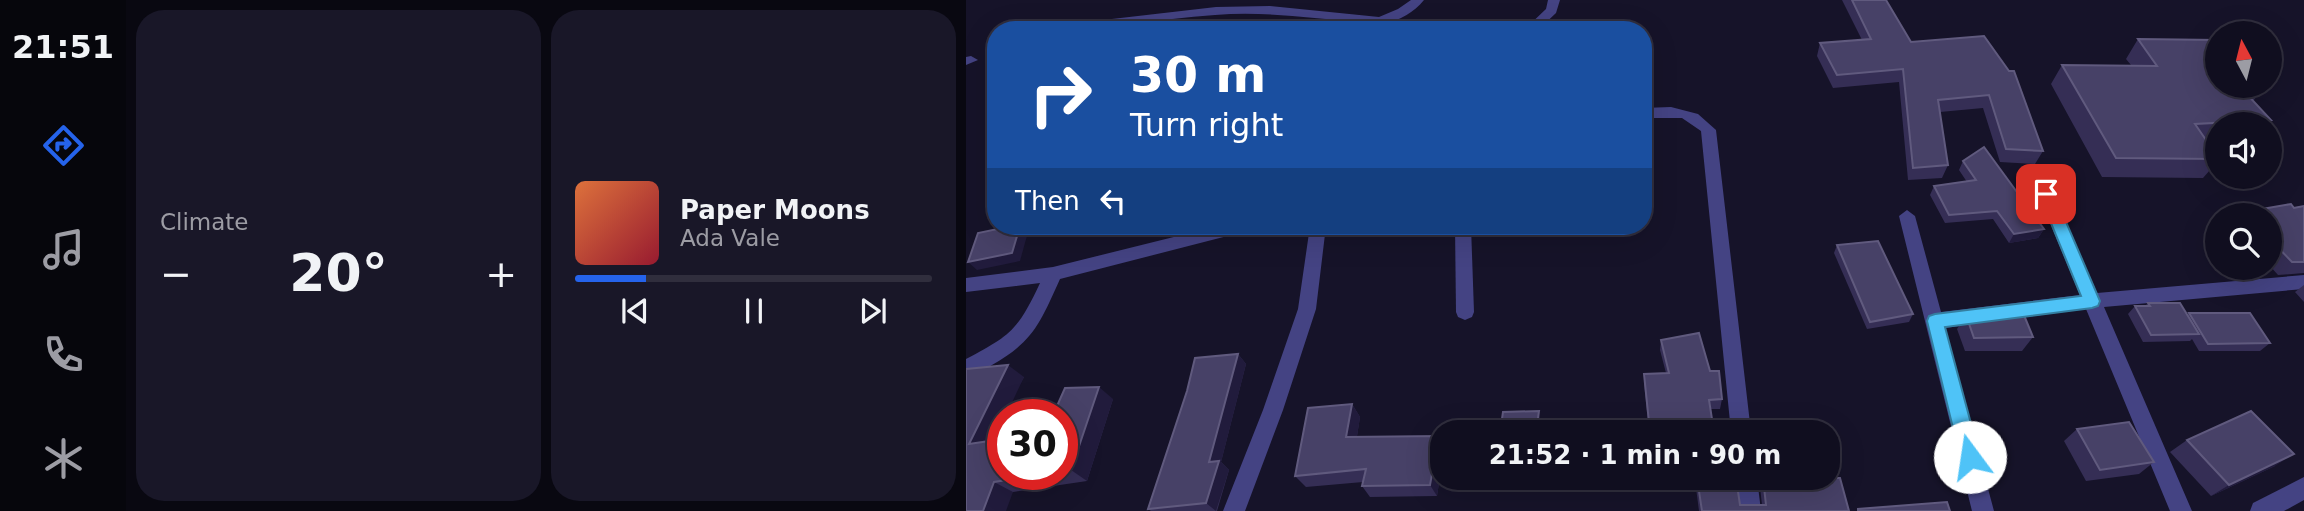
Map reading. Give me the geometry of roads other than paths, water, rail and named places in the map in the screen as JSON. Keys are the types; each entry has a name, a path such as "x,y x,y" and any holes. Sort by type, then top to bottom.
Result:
{"street":[{"path":"1373,21 1411,9 1418,0"},
{"path":"1540,21 1552,10 1553,0"},
{"path":"1132,21 1177,16 1219,6 1376,20"},
{"path":"1175,21 1177,16"},
{"path":"1652,113 1680,112 1696,117 1708,130 1740,420"},
{"path":"2046,194 2181,511"},
{"path":"1907,216 1983,511"},
{"path":"966,285 1053,274 1207,235"},
{"path":"1234,511 1273,410 1307,309 1317,235"},
{"path":"1463,235 1465,312"},
{"path":"970,366 1012,344 1031,320 1053,274"},
{"path":"1935,321 2092,301 2304,282"},
{"path":"2261,511 2304,488"},
{"path":"1747,490 1749,511"}]}
